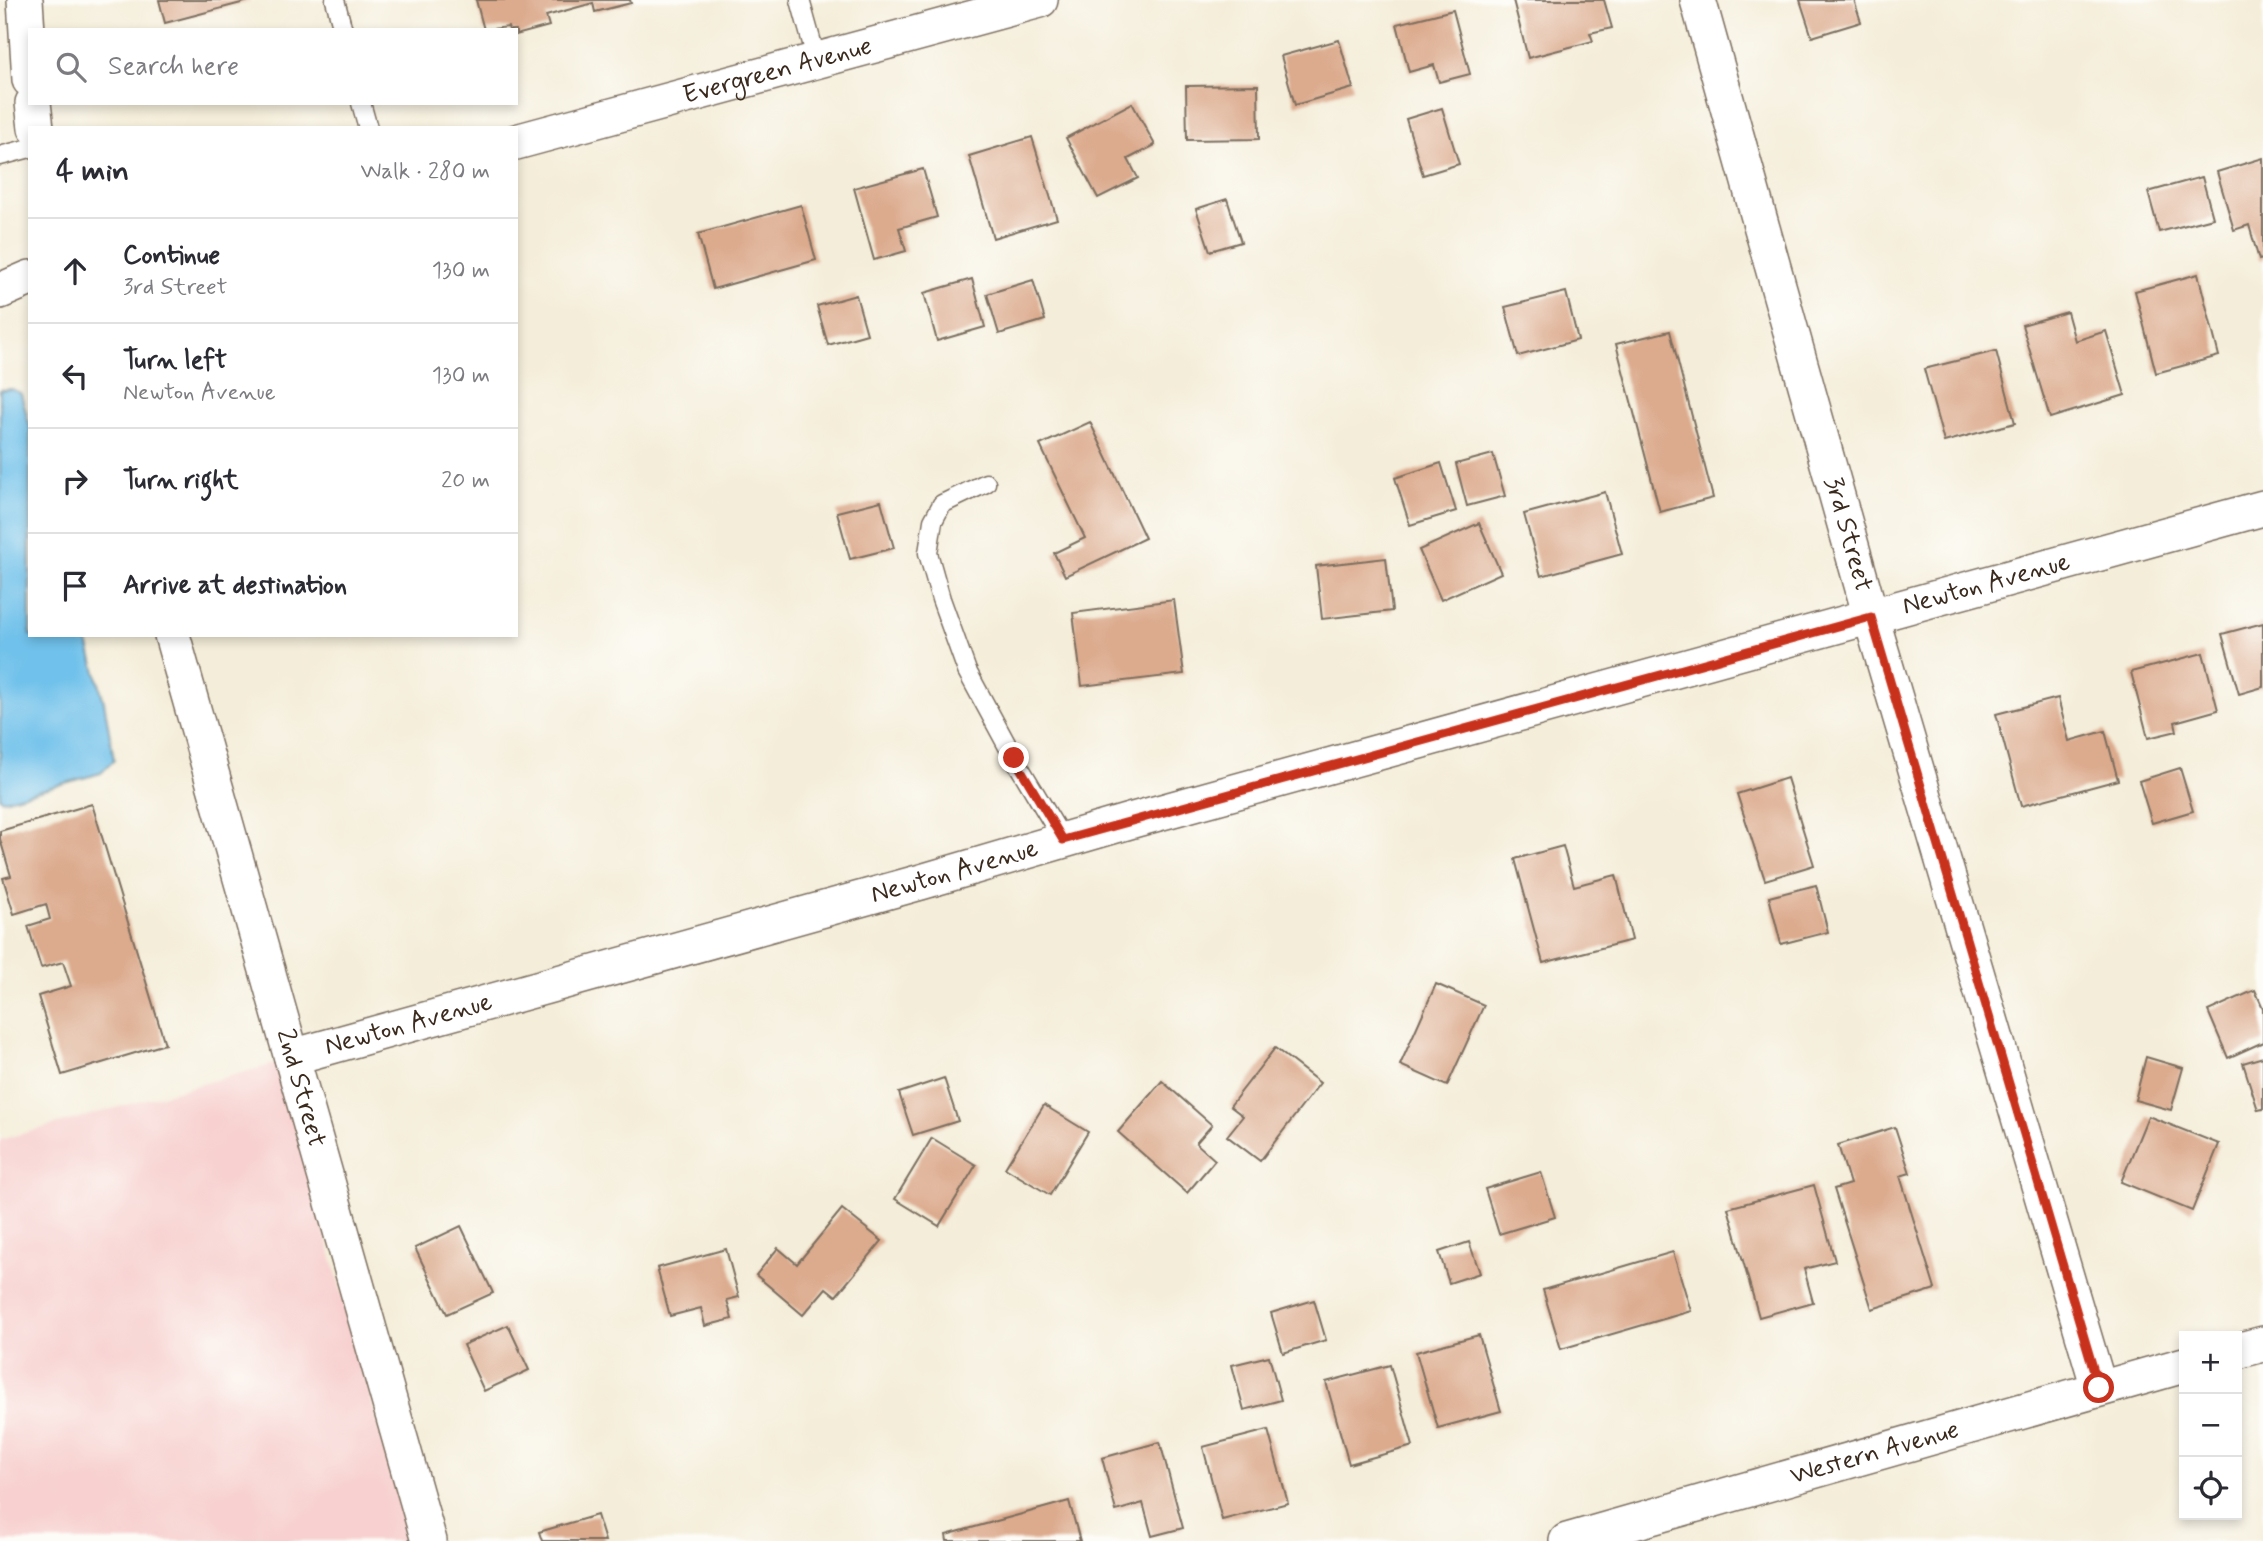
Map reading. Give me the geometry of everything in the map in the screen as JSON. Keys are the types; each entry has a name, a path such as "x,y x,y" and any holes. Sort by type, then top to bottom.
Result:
{"street":[{"path":"24,0 28,53"},
{"name":"Evergreen Avenue","path":"518,141 1040,0"},
{"name":"3rd Street","path":"1698,0 1871,617 2099,1388"},
{"path":"33,105 36,126"},
{"path":"0,291 28,279"},
{"name":"Newton Avenue","path":"292,1058 1063,840 2263,508"},
{"name":"2nd Street","path":"173,637 429,1541"},
{"path":"2242,1349 2263,1343"},
{"name":"Western Avenue","path":"1567,1541 2179,1366"}],"lane":[{"path":"335,0 342,28"},
{"path":"800,0 817,61"},
{"path":"362,105 367,126"},
{"path":"0,156 28,149"},
{"path":"986,484 942,504 933,521 928,553 967,671 1014,758 1063,840"}],"shaded area":[{"path":"278,1063 410,1541 0,1541 0,1140"}],"water":[{"path":"12,389 21,394 28,420 28,637 87,637 104,702 114,760 101,773 4,800 0,798 0,390"}],"building":[{"path":"159,0 249,0 249,1 165,23"},
{"path":"476,0 630,0 631,3 595,12 593,3 546,16 549,26 518,34 518,28 483,28"},
{"path":"1513,0 1604,0 1612,28 1590,33 1593,41 1528,58"},
{"path":"1800,0 1854,0 1861,22 1812,37"},
{"path":"1453,10 1470,74 1439,82 1434,65 1409,72 1397,24"},
{"path":"1339,40 1353,88 1295,105 1281,56"},
{"path":"1258,85 1259,139 1187,140 1186,86"},
{"path":"1132,103 1155,145 1128,159 1138,178 1098,198 1066,138"},
{"path":"1442,108 1459,164 1423,175 1406,119"},
{"path":"1032,137 1057,219 993,238 969,156"},
{"path":"2263,158 2263,259 2259,260 2249,225 2234,230 2217,172"},
{"path":"923,169 937,217 899,228 906,251 874,260 854,188"},
{"path":"2202,177 2213,218 2159,232 2148,192"},
{"path":"1227,199 1241,242 1210,251 1196,209"},
{"path":"801,205 816,260 713,289 698,234"},
{"path":"2198,274 2219,356 2156,373 2135,291"},
{"path":"972,279 985,327 937,341 924,293"},
{"path":"1033,280 1045,320 999,334 987,294"},
{"path":"1566,292 1578,340 1518,356 1505,307"},
{"path":"856,295 867,334 828,345 817,306"},
{"path":"2067,312 2075,341 2106,331 2125,395 2050,418 2022,325"},
{"path":"1670,331 1713,498 1660,512 1616,344"},
{"path":"1996,351 2015,423 1944,442 1924,369"},
{"path":"1090,422 1145,538 1065,576 1054,553 1085,538 1040,445"},
{"path":"1493,454 1505,496 1467,506 1456,464"},
{"path":"1441,463 1456,511 1410,525 1395,478"},
{"path":"1605,492 1622,554 1541,576 1524,514"},
{"path":"881,501 894,548 850,559 837,512"},
{"path":"1479,523 1501,573 1441,600 1419,550"},
{"path":"1386,558 1392,611 1322,619 1316,566"},
{"path":"1174,600 1184,674 1082,686 1073,613"},
{"path":"2263,623 2263,687 2239,694 2222,634"},
{"path":"2203,653 2218,710 2175,722 2177,731 2148,738 2131,672"},
{"path":"2058,698 2069,741 2105,731 2118,780 2021,806 1996,714"},
{"path":"2180,768 2193,811 2152,823 2139,781"},
{"path":"1787,778 1814,865 1765,880 1737,794"},
{"path":"92,804 165,1044 62,1075 38,996 71,986 63,962 41,968 28,926 50,919 46,904 14,914 3,878 11,876 0,831"},
{"path":"1563,846 1574,886 1616,875 1632,940 1543,963 1515,859"},
{"path":"1816,885 1828,932 1781,944 1769,897"},
{"path":"1436,984 1484,1005 1447,1086 1400,1065"},
{"path":"2255,990 2263,1008 2263,1042 2228,1058 2208,1011"},
{"path":"1275,1048 1320,1083 1260,1161 1227,1136 1243,1116 1230,1106"},
{"path":"2146,1057 2183,1068 2171,1110 2135,1100"},
{"path":"2263,1057 2263,1109 2258,1110 2243,1063"},
{"path":"944,1078 958,1121 913,1135 899,1093"},
{"path":"1162,1081 1212,1125 1196,1143 1215,1160 1187,1193 1118,1132"},
{"path":"1044,1105 1088,1132 1050,1195 1005,1168"},
{"path":"2148,1116 2219,1144 2192,1211 2121,1182"},
{"path":"1895,1127 1910,1173 1900,1176 1935,1289 1872,1309 1834,1189 1850,1184 1838,1145"},
{"path":"932,1138 976,1165 939,1226 895,1199"},
{"path":"1541,1172 1555,1217 1499,1234 1485,1189"},
{"path":"1814,1185 1835,1261 1804,1269 1813,1302 1759,1317 1728,1208"},
{"path":"842,1209 882,1241 836,1296 826,1288 803,1315 756,1275 778,1248 797,1264"},
{"path":"461,1226 493,1293 447,1314 415,1248"},
{"path":"1469,1242 1480,1273 1449,1283 1439,1252"},
{"path":"726,1249 739,1297 727,1300 732,1319 705,1326 701,1308 670,1316 657,1268"},
{"path":"1673,1252 1691,1311 1561,1349 1543,1290"},
{"path":"1314,1300 1326,1340 1283,1353 1271,1313"},
{"path":"508,1325 529,1370 484,1391 463,1345"},
{"path":"1479,1335 1501,1411 1438,1428 1416,1352"},
{"path":"1269,1356 1281,1400 1244,1410 1232,1365"},
{"path":"1390,1365 1413,1446 1349,1464 1326,1382"},
{"path":"1268,1430 1288,1503 1222,1520 1203,1447"},
{"path":"1160,1442 1183,1528 1152,1536 1143,1503 1116,1511 1102,1458"},
{"path":"1069,1501 1080,1541 947,1541 946,1535"},
{"path":"597,1515 605,1541 542,1541 539,1532"}],"route":[{"path":"1014,758 1063,840 1871,617 2099,1388"}]}
